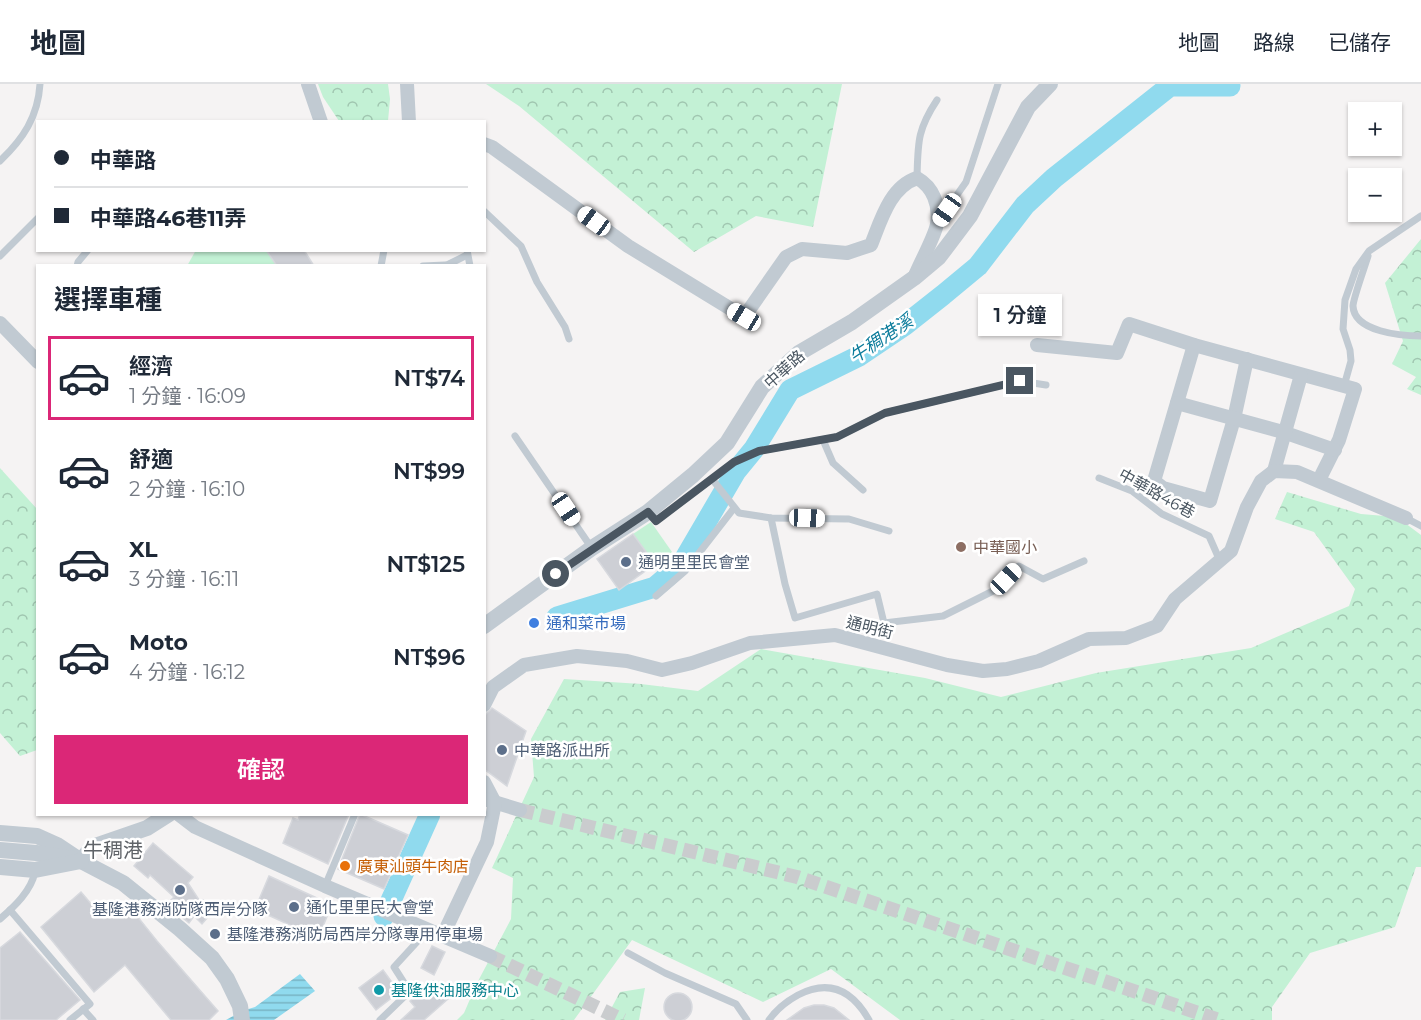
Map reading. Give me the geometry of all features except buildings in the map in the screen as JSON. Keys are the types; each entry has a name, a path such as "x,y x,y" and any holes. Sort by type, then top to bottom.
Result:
{"street":[{"path":"308,84 320,120"},
{"path":"407,84 410,120"},
{"name":"中華路","path":"486,625 592,548 648,512 728,443 762,387 799,353 852,322 914,278 939,256 970,216 1028,107 1050,84"},
{"path":"486,145 628,246 744,317 786,257 802,249 847,253 872,244 883,213 894,195 909,181 917,178 928,184 935,200 937,224 914,278"},
{"path":"0,323 36,360"},
{"path":"1037,345 1117,353 1129,324 1194,345 1354,389 1335,450 1319,480"},
{"path":"1194,345 1154,481 1163,488 1209,501 1234,419 1247,359"},
{"path":"1301,375 1283,432 1274,471 1297,472 1406,518"},
{"path":"1178,403 1283,432 1335,450"},
{"name":"通明街","path":"486,701 493,687 524,665 577,656 627,660 662,670 692,663 750,643 835,635 947,665 983,671 1007,669 1039,661 1089,639 1126,638 1157,626 1175,599 1231,550 1247,507 1261,481 1274,471"},
{"path":"443,935 486,842 490,801 520,810"},
{"path":"0,867 35,862 81,861 92,848 147,828 166,816"},
{"path":"181,816 195,827 489,956"},
{"path":"0,833 37,836 123,883 212,958 227,979 241,1013"},
{"path":"0,850 35,862"}],"lane":[{"path":"0,161 20,141 34,116 40,84"},
{"path":"937,224 966,182 998,84"},
{"path":"917,178 918,138 937,100"},
{"path":"486,214 521,246 537,282 565,327 569,339"},
{"path":"1344,386 1351,361 1343,329 1345,300 1356,270 1369,251 1421,216"},
{"path":"0,256 36,220"},
{"path":"1369,251 1353,307 1358,320 1373,330 1421,336"},
{"path":"78,264 86,252"},
{"path":"447,264 467,253"},
{"path":"648,512 656,521 714,482 734,462 759,451 837,437 885,413 1020,381 1046,385"},
{"path":"515,436 592,548"},
{"path":"823,440 833,463 863,490"},
{"name":"中華路46巷","path":"1100,478 1132,491 1162,514 1209,536 1220,561"},
{"path":"714,482 740,513 771,518 849,519 889,531"},
{"path":"656,596 685,571 733,506"},
{"path":"771,518 795,618 877,594 884,623 943,616 993,591 1018,566 1043,579 1084,561"},
{"path":"1406,518 1421,526"},
{"path":"325,886 354,816"},
{"path":"0,919 32,884 37,836"},
{"path":"10,910 90,1004 70,1020"},
{"path":"380,1020 406,994 408,989 394,967 428,930"},
{"path":"628,953 665,973 736,1004 747,1020"},
{"path":"769,1020 790,999 823,986 836,989 852,998 868,1020"},
{"path":"83,1009 93,1020"}],"green space":[{"path":"318,84 388,84 390,99 388,120 338,120 323,97"},
{"path":"486,84 842,84 813,227 756,216 694,252 519,106"},
{"path":"1421,239 1421,395 1407,389 1416,377 1392,364 1403,341 1385,283"},
{"path":"195,252 268,252 277,264 188,264"},
{"path":"0,468 36,508 36,750 20,756 0,733"},
{"path":"1287,492 1361,514 1397,517 1421,535 1421,867 1416,867 1395,927 1310,953 1272,1007 1272,1020 900,1020 831,969 763,1002 632,940 574,1020 457,1020 464,1013 511,919 513,878 492,868 534,777 531,739 564,679 641,684 698,691 761,649 925,678 1001,697 1096,673 1251,648 1349,606 1355,589 1314,532 1275,519"},
{"path":"651,522 672,552 655,564 633,534"},
{"path":"645,988 639,1020 605,1020 620,992"}],"water":[{"path":"300,974 315,991 274,1020 226,1020 255,1007"}],"waterway":[{"name":"牛稠港溪","path":"557,617 655,587 669,575 684,560 736,471 754,449 790,390 859,356 905,325 943,295 978,266 1025,205 1054,178 1170,86 1230,86"},
{"name":"牛稠港溪","path":"384,916 429,816"}],"tunnel":[{"path":"520,810 797,877 1219,1020"},
{"path":"490,956 623,1020"}],"place":[{"name":"中華國小","path":"961,547"},
{"name":"通明里里民會堂","path":"626,562"},
{"name":"通和菜市場","path":"534,623"},
{"name":"中華路派出所","path":"502,750"},
{"name":"廣東汕頭牛肉店","path":"345,866"},
{"name":"基隆港務消防隊西岸分隊","path":"180,890"},
{"name":"通化里里民大會堂","path":"294,907"},
{"name":"基隆港務消防局西岸分隊專用停車場","path":"215,934"},
{"name":"基隆供油服務中心","path":"379,990"}],"district":[{"name":"牛稠港","path":"113,850"}],"route":[{"path":"556,574 648,512 656,521 734,462 759,451 837,437 885,413 1020,381"}]}
